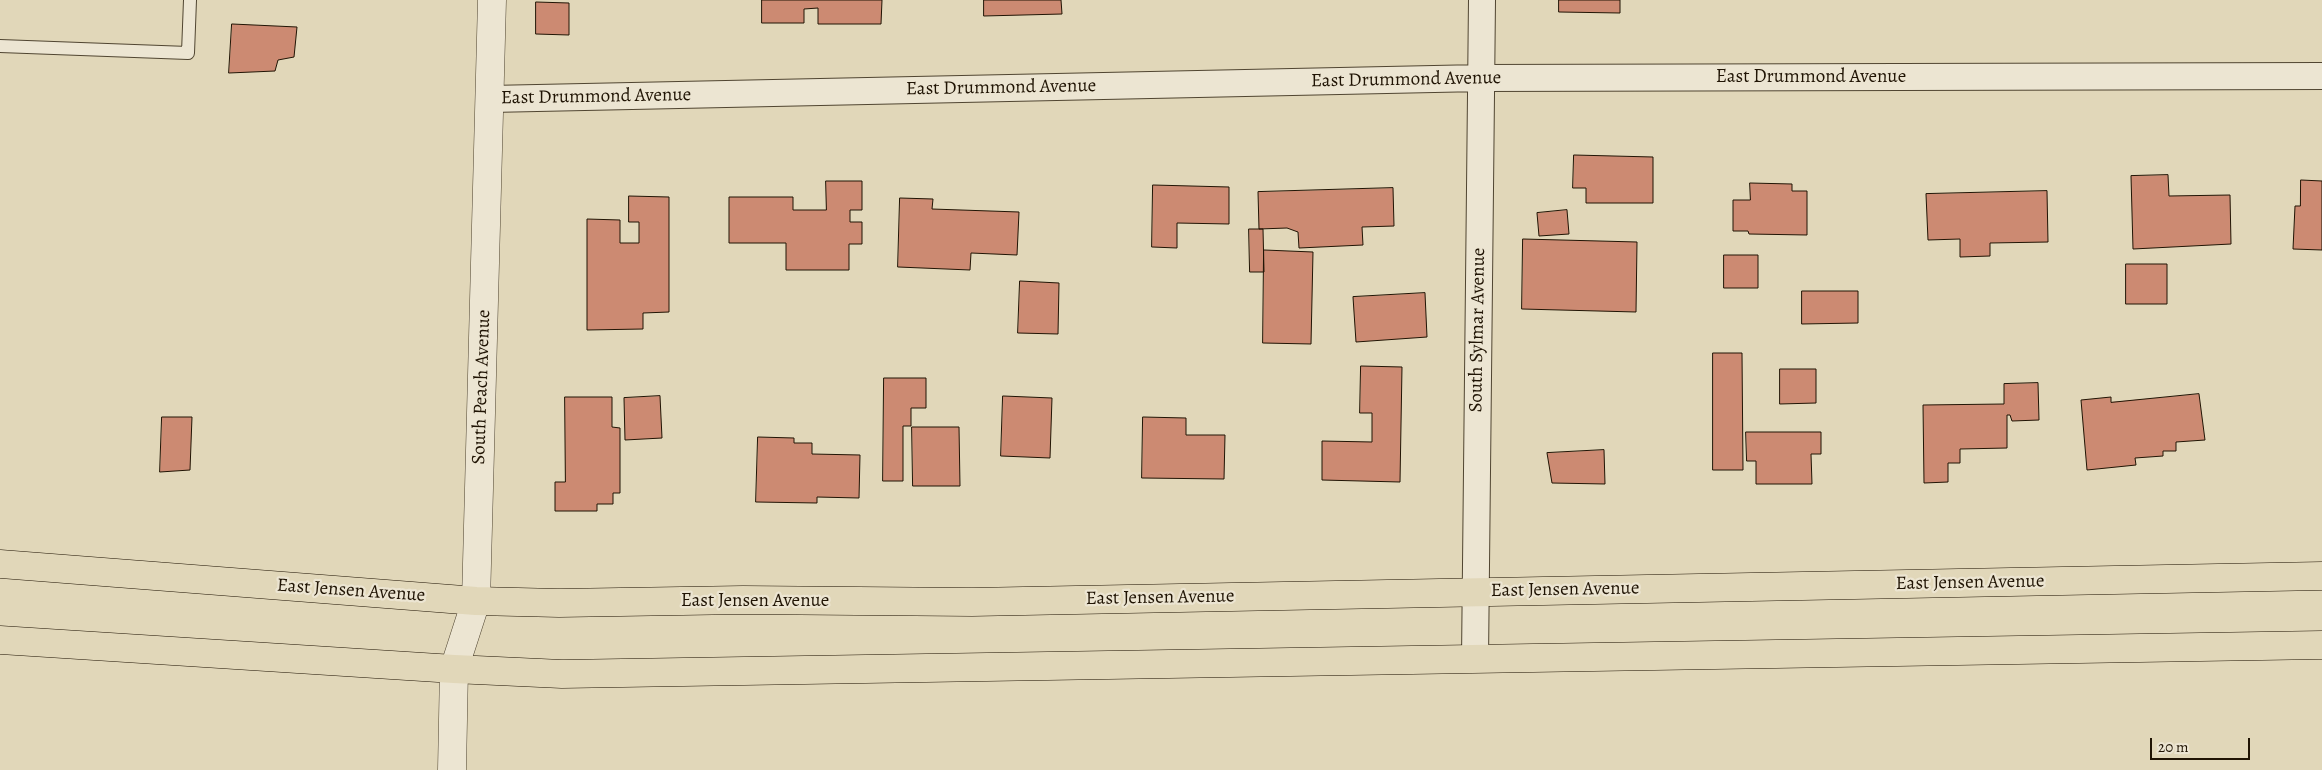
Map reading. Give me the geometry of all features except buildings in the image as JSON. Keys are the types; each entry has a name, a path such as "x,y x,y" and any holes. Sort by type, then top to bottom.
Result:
{"main road":[{"name":"East Jensen Avenue","path":"0,564 476,600 559,603 743,600 972,602 2322,576"},
{"path":"0,640 454,669 562,674 2322,645"}],"street":[{"name":"South Peach Avenue","path":"452,770 454,669 476,600 492,0"},
{"name":"South Sylmar Avenue","path":"1475,659 1482,0"},
{"name":"East Drummond Avenue","path":"490,99 1481,78 2322,76"}],"lane":[{"path":"0,46 188,53 190,0"}]}
